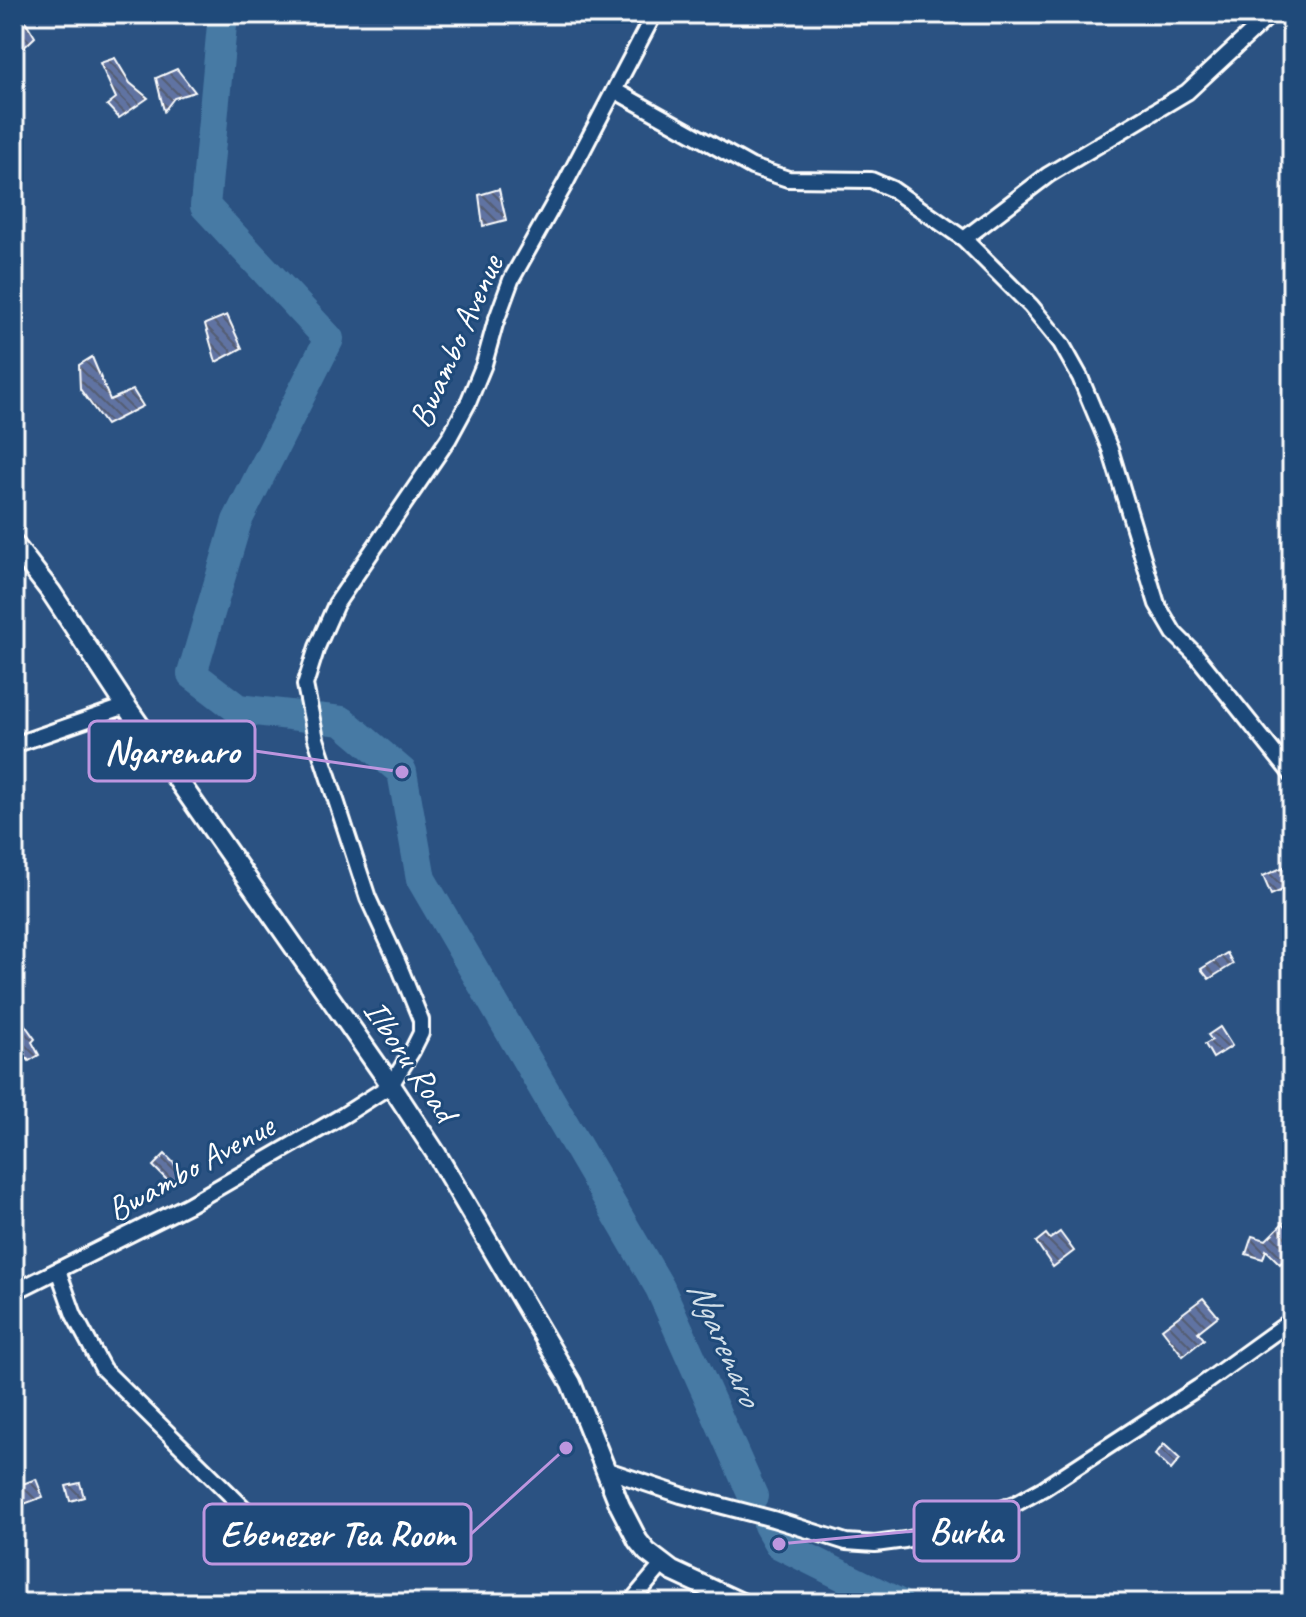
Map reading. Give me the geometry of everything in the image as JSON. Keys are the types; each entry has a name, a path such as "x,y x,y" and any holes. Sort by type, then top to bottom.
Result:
{"street":[{"name":"Bwambo Avenue","path":"14,1292 188,1205 344,1115 391,1085 421,1033 421,1020 368,898 316,739 305,685 336,604 449,438 468,403 511,280 654,14"},
{"path":"964,239 1048,175 1187,92 1271,14"},
{"path":"614,90 770,175 788,179 871,180 892,189 964,239 1031,306 1061,343 1080,377 1110,449 1134,519 1157,604 1174,633 1196,655 1292,775"},
{"name":"Ilboru Road","path":"14,544 51,592 126,706 437,1155 543,1332 582,1408 620,1506 638,1541 662,1565 741,1603"},
{"path":"14,745 126,706"},
{"path":"58,1270 74,1315 103,1369 277,1541"},
{"path":"607,1470 681,1495 846,1542 875,1544 905,1540 947,1530 1017,1503 1044,1488 1199,1387 1292,1320"},
{"path":"630,1603 662,1565"}],"building":[{"path":"14,14 21,14 35,37 14,57"},
{"path":"115,58 130,83 148,98 119,118 107,105 116,98 100,63"},
{"path":"177,69 195,92 174,98 164,111 156,78"},
{"path":"499,189 506,220 483,226 479,195"},
{"path":"227,315 242,348 216,362 205,324"},
{"path":"92,357 110,400 133,390 143,406 106,425 80,389 79,365"},
{"path":"1286,866 1292,886 1271,895 1263,876"},
{"path":"1227,953 1233,964 1209,979 1201,969"},
{"path":"25,1025 35,1039 32,1042 39,1055 29,1061 14,1040 14,1033"},
{"path":"1220,1027 1232,1046 1213,1058 1205,1044 1212,1040 1208,1035"},
{"path":"165,1154 183,1173 171,1184 153,1166"},
{"path":"1283,1223 1292,1233 1292,1251 1280,1264 1266,1250 1263,1259 1246,1254 1252,1236 1266,1240"},
{"path":"1060,1232 1074,1251 1053,1267 1036,1242 1046,1234 1050,1239"},
{"path":"1203,1298 1218,1316 1198,1332 1204,1339 1183,1356 1162,1329"},
{"path":"1164,1444 1180,1459 1171,1470 1155,1455"},
{"path":"36,1479 43,1497 24,1504 17,1486"},
{"path":"80,1483 84,1497 70,1501 66,1486"}],"waterway":[{"name":"Ngarenaro","path":"223,14 205,206 329,339 237,521 192,674 238,709 342,721 402,772 421,879 660,1288 753,1496"},
{"path":"768,1525 779,1544 898,1603"}],"place":[{"name":"Ngarenaro","path":"402,772"},
{"name":"Ebenezer Tea Room","path":"566,1448"},
{"name":"Burka","path":"779,1544"}]}
